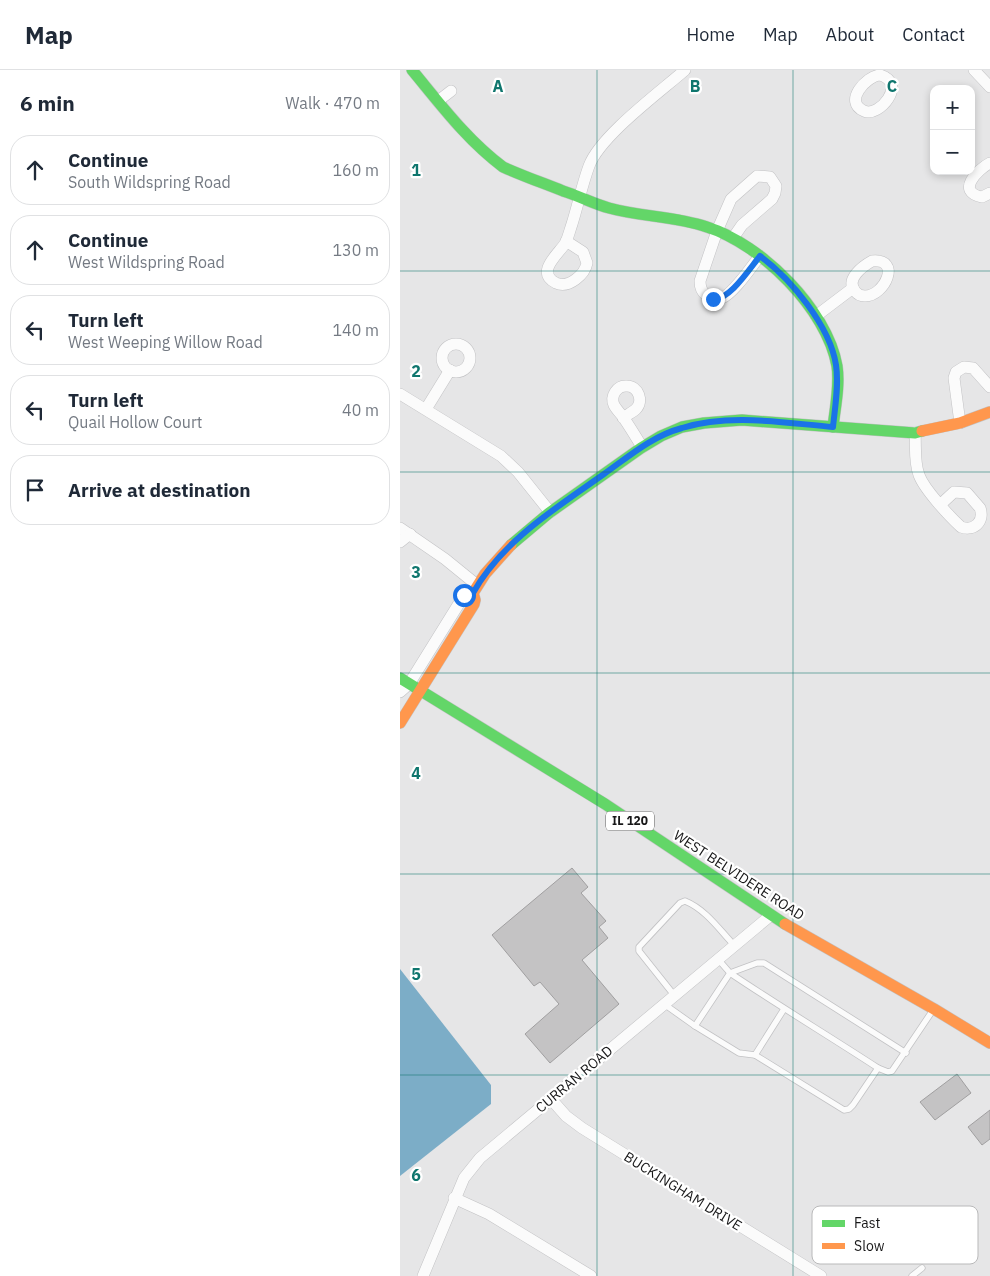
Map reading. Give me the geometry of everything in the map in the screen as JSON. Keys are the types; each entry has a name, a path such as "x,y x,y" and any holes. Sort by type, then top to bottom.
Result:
{"street":[{"path":"412,70 475,144 487,156 512,171 609,208 695,223 733,238 760,256 790,284 816,316 832,347 837,380 833,427"},
{"path":"566,241 589,164 609,136 685,70"},
{"path":"889,80 896,70"},
{"path":"974,70 990,86"},
{"path":"438,101 451,91"},
{"path":"990,163 973,176 969,184 974,194 982,197 990,193"},
{"path":"733,238 742,225 774,195 776,186 770,177 757,176 731,199 717,231 700,281 701,288 709,297 718,299 725,297 760,256"},
{"path":"816,316 853,288"},
{"path":"960,423 954,378 956,372 964,367 973,368 990,387"},
{"path":"426,409 450,370"},
{"path":"400,394 501,456 518,472 550,512"},
{"path":"400,692 405,681 463,596 475,589 484,574 517,539 550,512 653,439 682,428 714,422 742,420 915,433 960,423 990,412"},
{"path":"623,418 642,447"},
{"path":"915,433 916,462 919,475 924,486 941,504"},
{"path":"400,542 405,531 445,559 475,589 474,604 400,723"},
{"name":"WEST BELVIDERE ROAD","path":"405,681 605,804 770,916 990,1043"},
{"name":"CURRAN ROAD","path":"424,1276 454,1198 464,1178 480,1158 770,916"},
{"name":"BUCKINGHAM DRIVE","path":"551,1098 566,1116 582,1128 821,1276"},
{"path":"454,1198 489,1214 590,1276"}],"lane":[{"path":"674,995 639,951 639,947 680,903 684,901 690,903 706,915 734,945"},
{"path":"718,958 730,973 784,1010 834,1039 878,1068 888,1072 892,1071 906,1054 934,1009"},
{"path":"695,1026 730,973 757,963 764,963 906,1054"},
{"path":"664,1004 739,1053 755,1055 844,1110 854,1105 878,1068"},
{"path":"755,1055 784,1010"},
{"path":"912,1276 922,1268"}],"water":[{"path":"400,969 491,1085 491,1104 400,1176"}],"building":[{"path":"572,868 588,887 581,893 606,921 599,927 608,938 582,960 619,1004 550,1063 525,1034 559,1004 540,982 534,986 492,935"},
{"path":"957,1074 971,1093 935,1120 920,1102"},
{"path":"990,1110 990,1139 982,1145 968,1127"}],"traffic: fast":[{"path":"412,70 466,134 503,167 609,208 695,223 707,227 749,248 769,263 806,301 831,344 838,374 833,427"},
{"path":"511,545 549,513 641,448 661,436 682,427 742,420 915,433 922,431"},
{"path":"400,678 605,804 785,924"}],"traffic: slow":[{"path":"922,431 960,423 990,412"},
{"path":"400,723 474,604 473,593 485,574 511,545"},
{"path":"785,924 990,1043"}],"route":[{"path":"464,595 473,593 484,574 517,539 550,512 653,439 682,428 714,422 742,420 833,427 837,380 832,347 816,316 790,284 760,256 725,297 713,299"}]}
